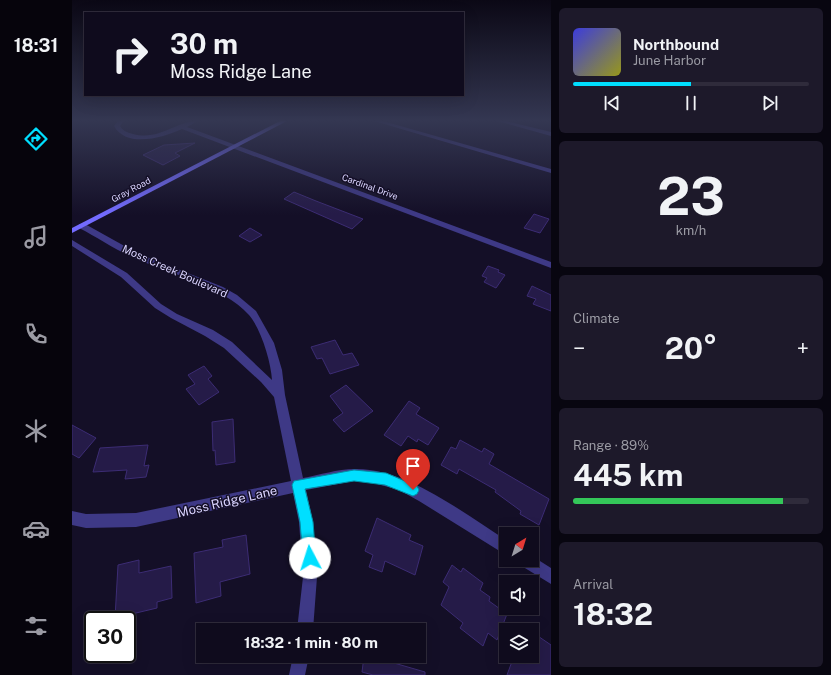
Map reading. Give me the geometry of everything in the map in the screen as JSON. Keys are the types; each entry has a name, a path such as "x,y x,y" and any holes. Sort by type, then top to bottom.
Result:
{"street":[{"name":"Gray Road","path":"72,231 224,152"},
{"name":"Cardinal Drive","path":"245,152 551,265"},
{"path":"487,152 551,171"},
{"name":"Moss Creek Boulevard","path":"82,226 134,255 220,289 234,297 253,313 269,342 277,370 279,395 306,522 310,567 306,623"},
{"name":"Moss Creek Boulevard","path":"72,242 124,275 158,306 174,316 209,332 228,345 265,379 279,395"},
{"name":"Moss Ridge Lane","path":"72,518 86,521 136,520 298,485 354,475 386,479 401,484 424,496 499,544"},
{"path":"536,567 551,577"},
{"path":"297,675 300,663"}],"building":[{"path":"148,152 176,152 180,156 163,165 143,155"},
{"path":"294,192 363,219 352,229 284,199"},
{"path":"534,214 549,219 540,233 524,228"},
{"path":"250,228 262,235 250,242 239,236"},
{"path":"488,266 499,270 498,272 505,275 496,288 484,282 487,278 482,276"},
{"path":"532,286 551,295 551,311 533,304 536,299 527,296"},
{"path":"335,340 343,355 352,353 359,365 330,374 322,358 317,359 311,347"},
{"path":"204,366 212,376 208,379 219,392 199,405 186,389 195,384 188,375"},
{"path":"346,385 373,411 344,432 333,420 343,413 330,396"},
{"path":"409,401 420,408 416,414 439,428 428,445 418,439 417,442 408,436 401,446 384,435"},
{"path":"233,419 235,462 216,465 215,450 213,451 212,422"},
{"path":"72,425 96,438 79,458 72,454"},
{"path":"460,440 482,452 484,448 494,454 489,464 549,499 539,525 520,514 521,511 495,492 496,490 459,469 457,474 441,465 451,447 456,449"},
{"path":"148,445 144,466 149,465 146,477 125,479 127,470 93,472 100,448"},
{"path":"377,518 411,535 409,540 423,546 415,575 385,561 382,572 369,567 373,555 365,551"},
{"path":"246,535 250,574 220,582 221,596 196,603 194,553 223,547 222,540"},
{"path":"139,560 139,573 171,566 172,598 157,602 157,608 136,613 136,611 115,611 118,565"},
{"path":"452,565 461,572 463,568 483,583 480,590 490,597 489,601 499,608 499,615 507,615 504,623 499,623 499,635 497,640 488,633 483,646 460,628 463,623 441,605 449,587 443,582"},
{"path":"539,637 551,645 551,675 507,675 511,663 539,663"},
{"path":"363,663 394,663 425,672 425,675 373,675 362,672"}],"route":[{"path":"310,558 306,522 298,485 354,475 386,479 413,490"}]}
